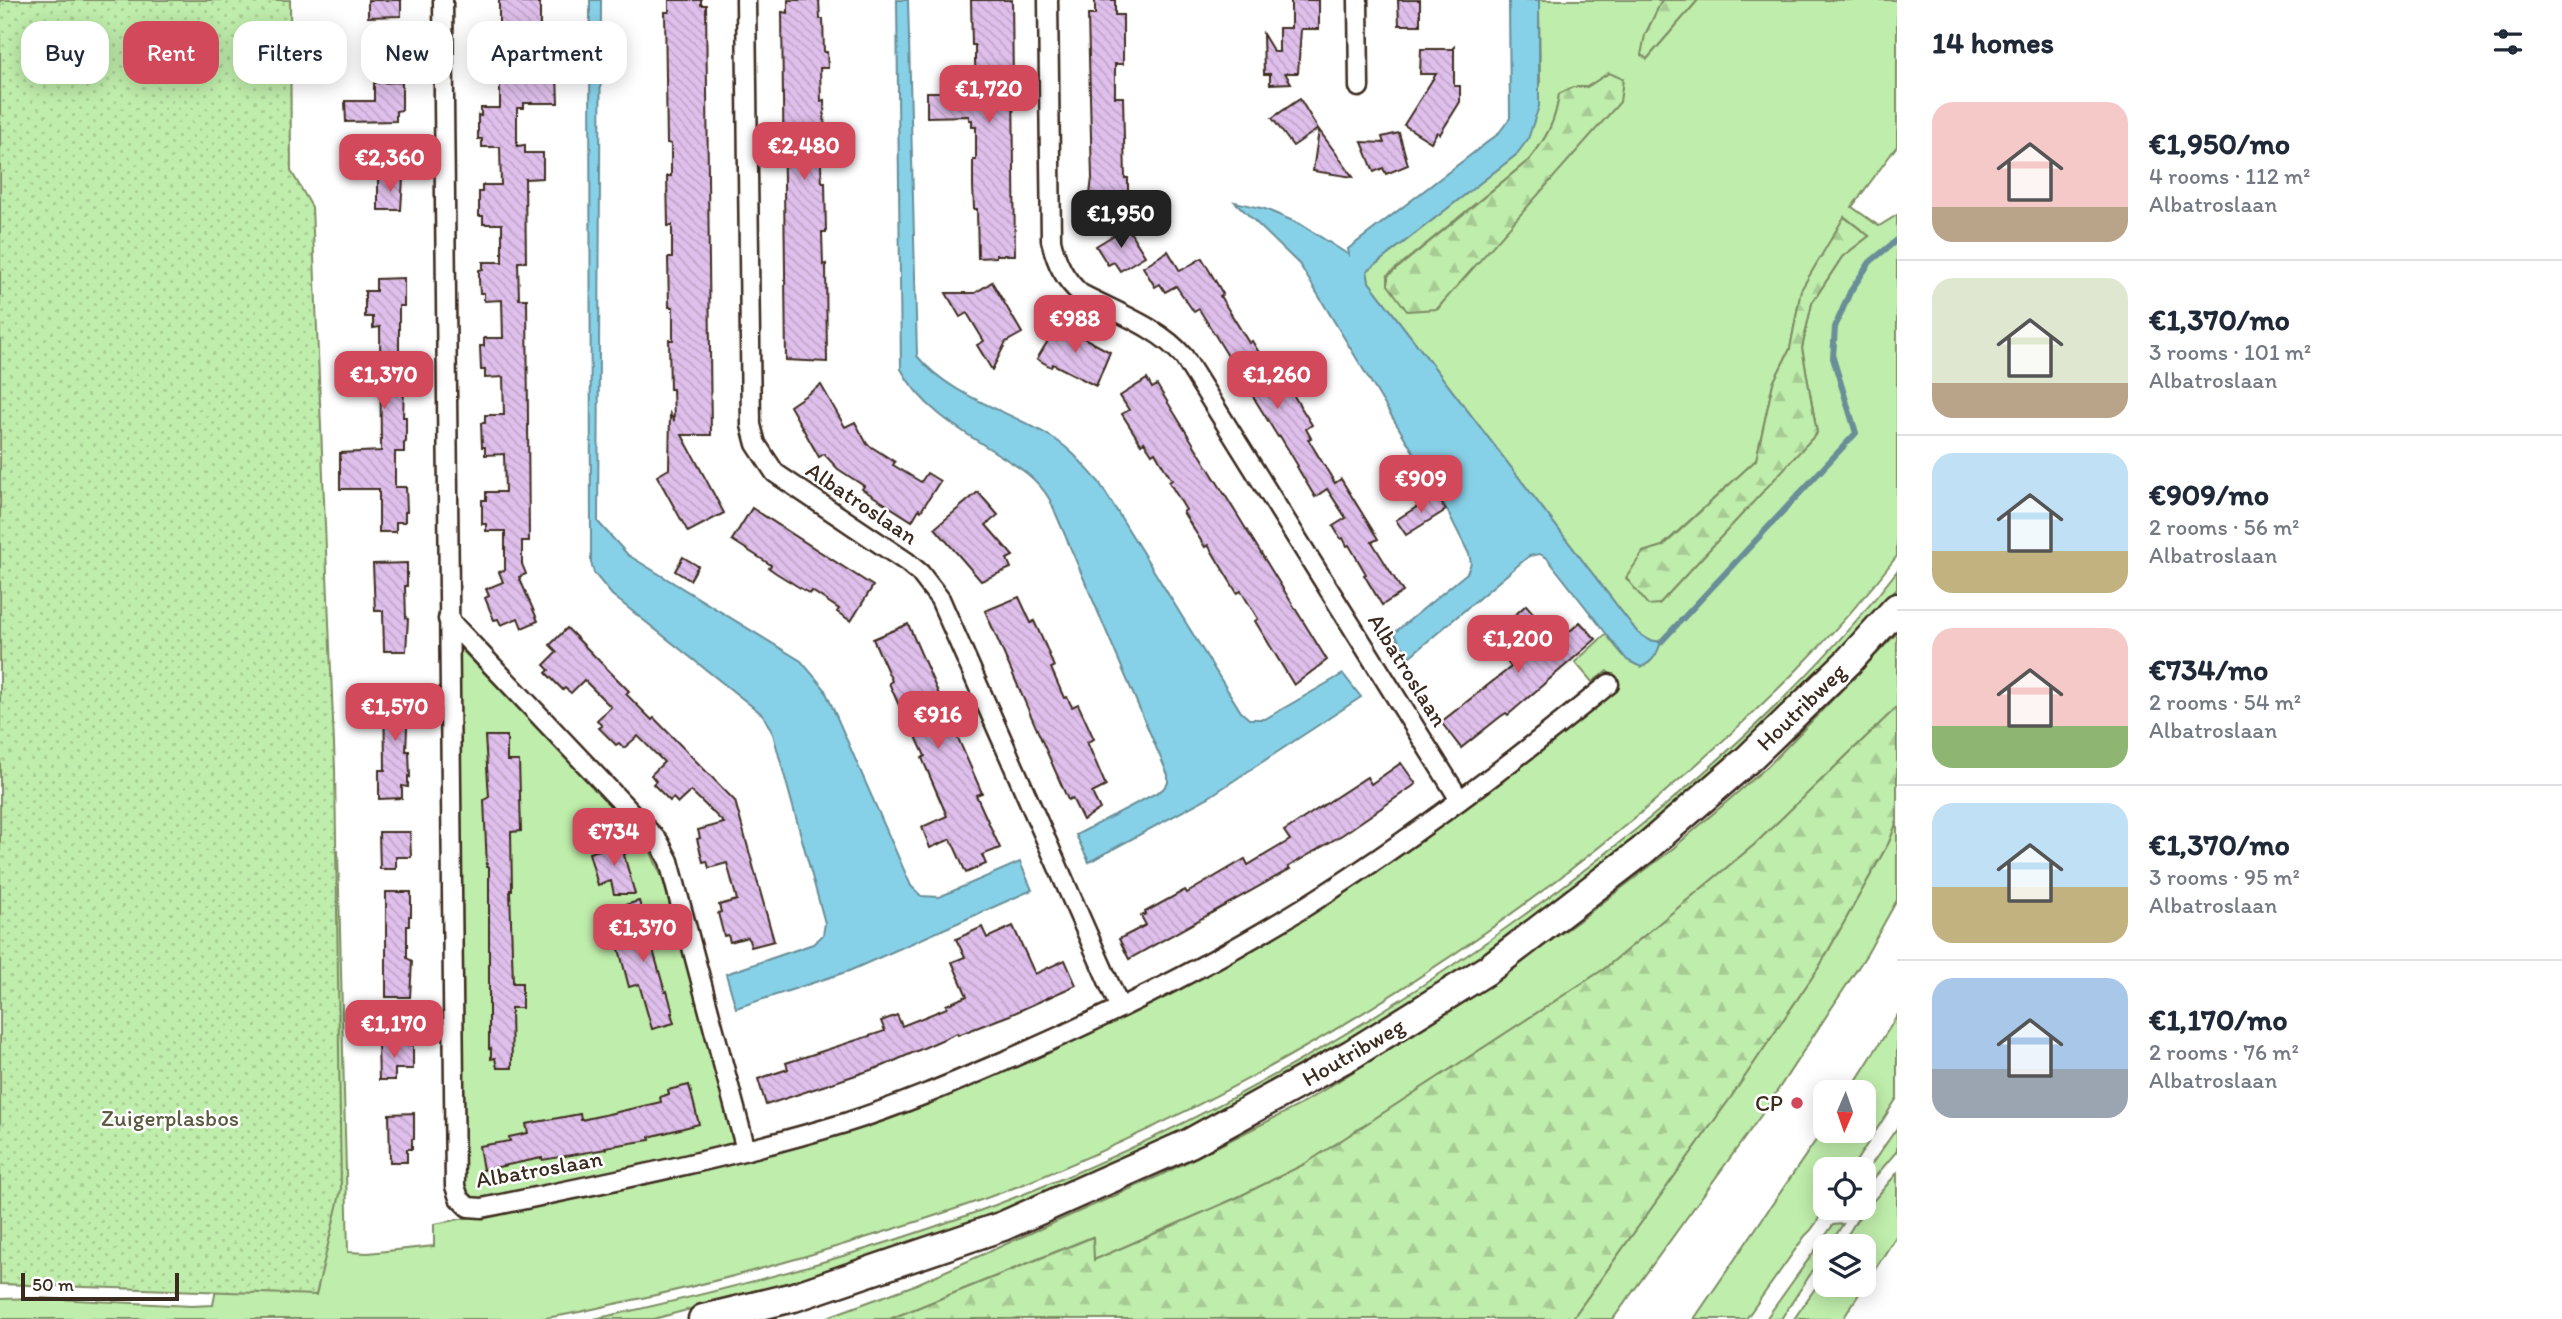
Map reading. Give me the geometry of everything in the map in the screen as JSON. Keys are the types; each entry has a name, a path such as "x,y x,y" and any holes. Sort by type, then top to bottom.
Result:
{"main road":[{"name":"Houtribweg","path":"704,1319 793,1297 1003,1226 1190,1143 1352,1054 1487,970 1642,851 1765,742 1848,662 1897,608"}],"street":[{"name":"Albatroslaan","path":"443,0 455,1186 459,1198 468,1207 482,1208 663,1171 846,1122 949,1084 1120,1008 1222,956 1385,855 1534,745 1609,684"},
{"name":"Albatroslaan","path":"746,0 751,425 756,444 775,473 907,562 920,573 940,598 1120,1008"},
{"name":"Albatroslaan","path":"1048,0 1051,240 1054,257 1070,285 1081,294 1160,335 1184,357 1461,800"},
{"path":"1358,0 1359,87"},
{"path":"448,619 659,842 669,861 746,1150"}],"green space":[{"name":"Zuigerplasbos","path":"0,0 290,0 290,21 233,21 233,84 290,84 291,171 312,207 335,769 341,1190 316,1295 0,1284"},
{"path":"1539,0 1662,0 1645,35 1647,59 1698,0 1897,0 1897,146 1852,207 1879,226 1897,215 1897,556 1848,616 1767,699 1608,840 1453,955 1289,1056 1204,1102 1117,1144 1002,1193 806,1256 666,1293 567,1315 535,1319 0,1319 0,1299 213,1305 300,852 338,851 348,1252 368,1253 434,1246 434,1224 625,1188 717,1166 829,1133 1229,958 1615,681 1607,671 1592,682 1575,662 1606,634 1634,664 1641,666 1648,663 1655,656 1661,642 1649,640 1638,633 1369,282 1367,271 1516,155 1540,85","holes":["1609,73 1438,309 1388,275 1529,160 1549,129 1559,94 1573,87 1587,87","1845,217 1869,236 1842,257 1812,303 1802,348 1817,433 1659,604 1643,552 1662,546 1756,460 1773,383 1790,349 1801,290"]},
{"path":"1662,0 1698,0 1647,59 1641,55 1645,35"},
{"path":"1609,73 1623,79 1620,102 1437,309 1407,311 1388,285 1388,276 1529,160 1549,129 1559,94 1573,87 1587,87"},
{"path":"1844,217 1869,236 1842,257 1812,303 1802,348 1817,433 1659,604 1648,605 1626,578 1643,552 1663,546 1756,460 1773,383 1790,349 1801,290"},
{"path":"1897,571 1897,589 1791,701 1683,801 1524,926 1389,1017 1201,1124 988,1218 812,1276 654,1319 594,1319 759,1280 869,1248 977,1212 1106,1159 1182,1124 1329,1044 1470,953 1538,905 1644,823 1760,722 1832,648"},
{"path":"1897,633 1897,707 1754,845 1604,969 1305,1164 1234,1199 1094,1260 1092,1237 890,1319 822,1319 912,1286 1161,1175 1298,1106 1465,1002 1576,923 1670,851 1769,765"},
{"path":"459,647 637,829 648,846 662,877 737,1144 669,1163 472,1201 468,1199 465,1185"},
{"path":"1897,707 1897,821 1889,842 1819,967 1731,1097 1572,1319 890,1319 1093,1237 1094,1260 1234,1199 1305,1164 1604,969 1754,845"},
{"path":"1897,821 1897,900 1867,954 1762,1114 1613,1319 1572,1319 1731,1097 1819,967 1889,842"},
{"path":"1897,1016 1897,1098 1876,1130 1876,1080 1857,1080"},
{"path":"1897,1128 1897,1151 1876,1176 1876,1158"},
{"path":"1814,1143 1868,1143 1859,1157 1813,1157 1813,1220 1818,1220 1746,1319 1694,1319"},
{"path":"1897,1173 1897,1235 1876,1268 1876,1234 1848,1234 1857,1220 1876,1220 1876,1198"},
{"path":"1843,1224 1837,1234 1827,1234 1833,1225"},
{"path":"1813,1253 1813,1270 1781,1319 1766,1319"},
{"path":"1813,1291 1813,1297 1857,1297 1843,1319 1794,1319"}],"water":[{"path":"590,0 601,0 601,21 590,21"},
{"path":"897,0 908,0 917,356 947,383 1056,440 1084,465 1099,482 1241,712 1249,719 1265,719 1343,674 1361,697 1209,797 1089,862 1076,835 1162,790 1168,783 1168,775 1050,500 1027,474 957,428 931,407 901,369"},
{"path":"1509,0 1539,0 1539,106 1528,139 1516,155 1367,271 1369,282 1638,633 1649,640 1661,642 1654,657 1641,667 1627,660 1547,558 1540,554 1529,556 1409,657 1394,633 1467,573 1471,563 1469,554 1440,496 1300,265 1235,202 1265,209 1300,224 1349,255 1348,249 1498,134 1510,118"},
{"path":"590,84 601,84 598,522 628,555 801,661 824,688 911,886 921,896 939,897 1020,862 1032,890 849,971 736,1008 726,974 813,944 823,935 825,923 773,734 763,715 612,595 594,573 591,562"}],"building":[{"path":"368,0 401,0 401,16 368,17"},
{"path":"499,0 540,3 540,21 499,21"},
{"path":"669,0 701,0 701,5 706,5 711,435 682,435 724,513 688,532 657,476 669,469 670,414 674,421 673,389 670,389 669,340 673,340 673,307 669,307 668,258 672,258 672,225 668,226 667,176 671,176 671,144 667,143 665,12 669,12"},
{"path":"788,0 819,0 820,19 823,19 824,52 827,52 828,68 820,68 821,101 824,100 825,150 821,150 821,166 822,182 825,182 826,232 822,232 823,265 826,264 827,362 786,360 782,12 788,13"},
{"path":"971,0 1012,0 1015,255 978,258 977,209 974,209 973,185 976,127 972,127 972,120 969,120 969,116 927,117 927,92 972,92 972,78 976,78"},
{"path":"1095,0 1115,0 1115,15 1123,15 1123,64 1115,64 1115,97 1123,97 1128,202 1092,203 1090,194 1092,178 1088,15 1095,15"},
{"path":"1291,0 1319,0 1319,29 1301,29 1298,73 1285,73 1291,83 1270,84 1270,74 1264,74 1263,34 1274,52 1279,52 1279,28 1291,28"},
{"path":"1398,0 1420,0 1420,25 1399,25"},
{"path":"1454,47 1454,86 1460,86 1460,102 1440,134 1437,132 1431,142 1404,125 1436,74 1420,74 1421,49"},
{"path":"374,84 402,84 402,110 396,111 396,121 346,122 345,101 374,101"},
{"path":"500,84 557,84 558,103 524,103 524,108 517,108 517,146 525,145 525,153 543,153 543,178 525,179 526,262 518,262 519,299 527,299 529,541 522,541 522,564 526,574 519,577 538,621 522,628 518,618 501,625 498,619 494,620 485,598 489,596 486,589 503,582 499,572 505,570 505,531 486,531 486,524 482,524 482,500 486,500 486,492 505,492 504,454 485,455 481,423 485,423 485,415 504,415 503,377 485,378 485,370 481,370 480,346 484,346 484,338 503,338 502,300 484,301 484,293 480,293 479,270 483,269 483,262 502,262 502,224 483,224 483,216 479,216 479,192 482,192 482,185 501,185 500,147 482,147 482,139 478,139 478,115 481,116 481,108 500,108"},
{"path":"1300,99 1318,129 1293,146 1272,118"},
{"path":"1319,130 1353,177 1313,171"},
{"path":"1399,133 1408,165 1386,174 1383,168 1374,172 1362,142 1384,143 1382,137"},
{"path":"378,178 403,178 401,210 378,210"},
{"path":"1127,227 1145,256 1120,271 1114,262 1108,265 1096,246"},
{"path":"1168,251 1180,271 1202,258 1223,294 1220,296 1249,343 1252,341 1281,389 1287,385 1312,425 1306,429 1311,438 1308,439 1335,483 1341,479 1378,539 1372,542 1403,592 1382,605 1349,545 1341,539 1333,526 1346,518 1327,489 1315,497 1280,436 1278,437 1199,309 1194,312 1176,286 1165,292 1160,284 1155,287 1143,267"},
{"path":"404,278 404,306 399,306 399,354 405,357 403,417 406,417 406,442 404,452 395,452 395,487 406,487 407,512 405,522 396,522 396,532 379,532 379,489 340,489 340,453 381,451 380,327 373,328 373,317 365,317 365,291 376,291 376,279"},
{"path":"992,282 1022,333 1006,342 992,370 977,345 984,341 967,313 960,317 946,293 975,293"},
{"path":"1058,324 1110,352 1096,386 1053,364 1051,367 1037,359"},
{"path":"1147,379 1152,388 1157,385 1327,660 1294,685 1255,621 1258,619 1241,591 1237,593 1208,545 1205,547 1183,512 1186,510 1169,482 1172,480 1155,452 1152,454 1144,442 1141,444 1122,414 1129,410 1120,396"},
{"path":"821,385 845,427 855,422 867,444 895,462 893,465 921,482 927,473 940,481 912,521 862,489 864,486 838,469 824,454 819,457 790,406"},
{"path":"978,492 998,515 986,525 1013,556 1007,559 1011,568 981,581 935,528"},
{"path":"1436,495 1446,510 1406,535 1396,520"},
{"path":"752,508 873,586 851,621 837,612 839,609 812,591 810,594 776,573 769,568 771,565 732,540"},
{"path":"683,557 698,566 690,580 675,571"},
{"path":"407,563 406,651 384,651 383,611 375,611 373,564"},
{"path":"1019,597 1046,647 1054,667 1051,668 1064,698 1067,697 1072,707 1078,704 1094,739 1087,742 1106,786 1092,793 1100,809 1083,820 1072,798 1068,800 985,611"},
{"path":"1526,605 1558,642 1580,622 1596,639 1508,715 1506,713 1500,717 1461,748 1441,722 1511,667 1508,663 1524,650 1503,626"},
{"path":"908,624 982,793 976,795 1000,848 982,855 986,864 966,873 951,839 930,848 922,827 947,816 922,758 925,756 889,683 892,681 873,639"},
{"path":"567,628 629,691 626,694 652,720 654,718 735,801 774,941 751,947 748,937 730,942 728,935 724,936 718,913 721,912 719,905 737,900 727,863 709,868 707,861 703,862 697,839 700,838 698,830 724,823 691,791 678,803 673,798 670,801 653,784 656,781 651,775 664,762 638,736 624,748 619,743 616,745 599,728 602,726 597,720 611,707 584,680 571,693 565,688 563,690 546,673 549,670 544,665 557,652 550,645"},
{"path":"384,685 409,685 406,751 409,751 410,777 408,776 408,787 402,786 402,798 379,799 379,770 385,770"},
{"path":"485,736 507,736 507,761 519,761 521,831 511,832 510,890 513,983 522,983 522,1008 511,1008 512,1068 497,1068 495,1058 491,1059 491,1048 489,1049 489,867 484,800 489,797"},
{"path":"1401,763 1416,784 1342,835 1288,867 1290,869 1129,959 1119,939 1146,925 1141,916 1146,914 1145,912 1185,890 1187,893 1245,859 1248,865 1290,840 1284,831 1367,777 1371,784"},
{"path":"379,832 410,832 411,857 396,857 396,869 380,869"},
{"path":"640,839 624,855 635,894 614,894 611,881 598,885 589,853"},
{"path":"386,892 411,892 411,916 407,926 407,958 412,961 410,997 386,997"},
{"path":"639,901 673,1013 674,1023 652,1029 639,984 629,987 614,930 623,927 618,907"},
{"path":"1013,926 1035,974 1065,960 1076,985 1010,1015 958,1035 957,1033 883,1066 766,1105 758,1079 788,1069 786,1063 885,1031 881,1021 897,1015 902,1026 947,1008 946,1005 967,996 952,962 965,957 956,939 982,927 987,938"},
{"path":"378,1045 413,1045 413,1069 395,1069 395,1080 379,1080"},
{"path":"689,1085 699,1124 649,1137 650,1140 483,1170 479,1146 510,1141 509,1137 528,1133 526,1124 580,1114 581,1120 661,1102 660,1097 669,1094 668,1090"},
{"path":"414,1113 414,1139 412,1149 407,1149 407,1162 390,1162 389,1114"}],"waterway":[{"path":"1661,642 1856,433 1833,358 1835,327 1850,292 1870,262 1897,240"}],"place":[{"name":"CP","path":"1797,1103"}]}
